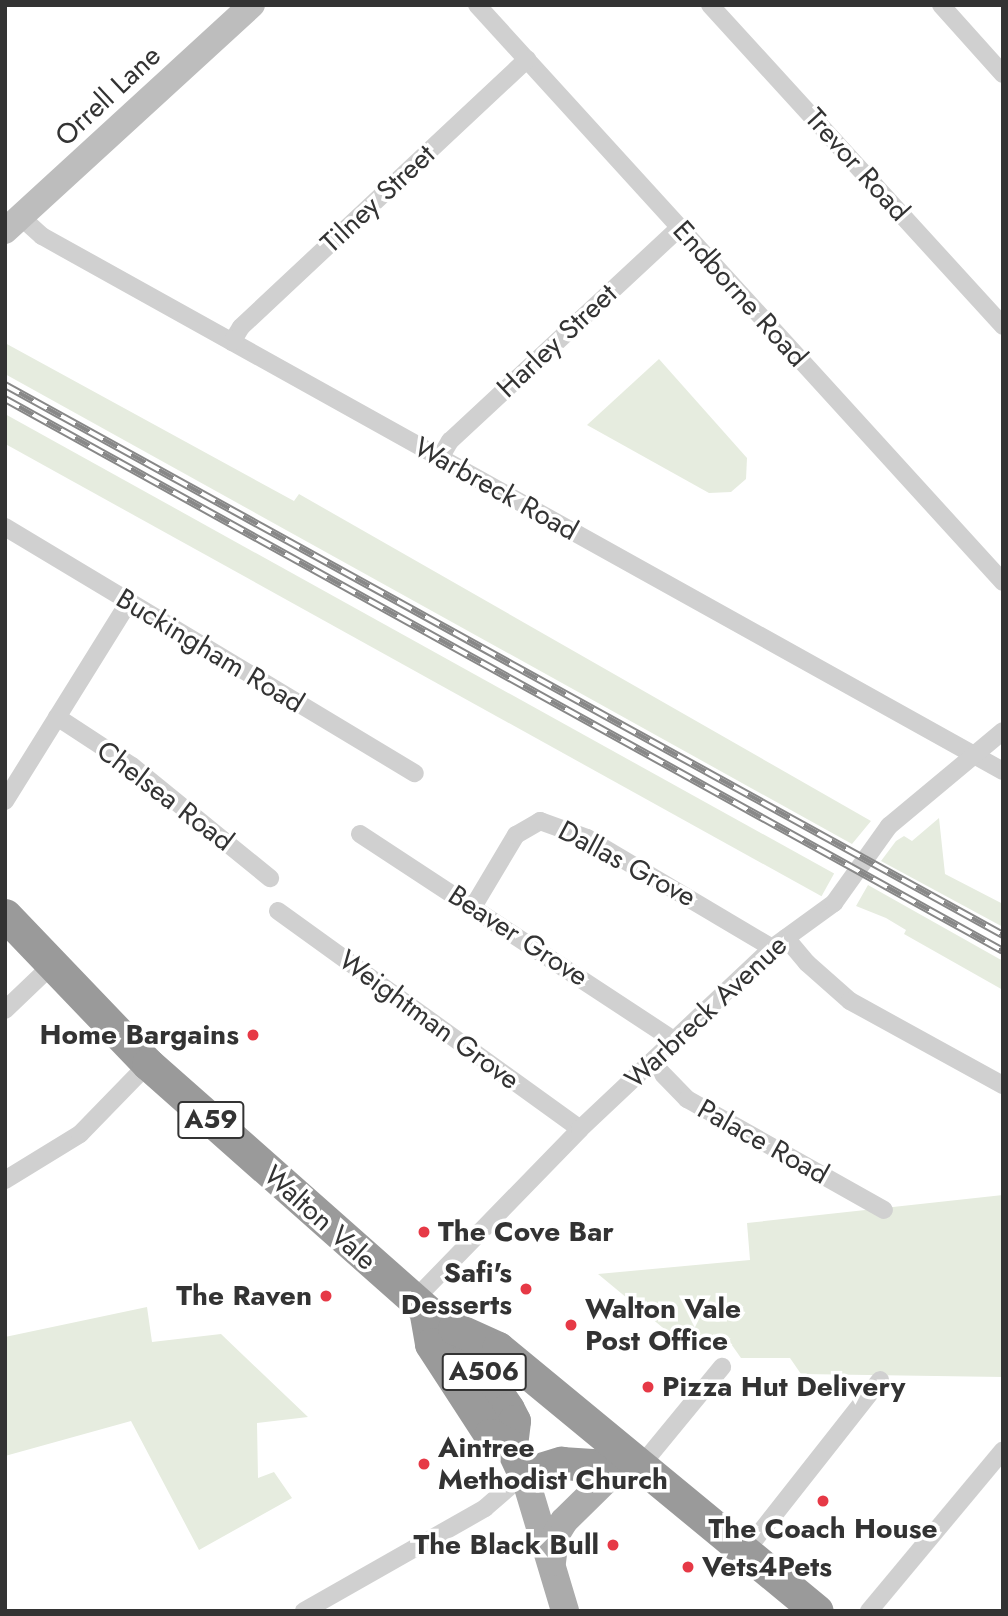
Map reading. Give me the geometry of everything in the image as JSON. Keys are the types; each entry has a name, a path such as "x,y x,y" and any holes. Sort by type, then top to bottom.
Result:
{"highway":[{"name":"Walton Vale","path":"5,915 51,966 148,1064 420,1308"},
{"name":"A506","path":"420,1308 431,1343 490,1435 518,1460"},
{"name":"A59","path":"420,1308 498,1348 629,1468 817,1611"},
{"path":"518,1460 629,1468"}],"main road":[{"path":"518,1460 565,1611"},
{"path":"552,1576 555,1536 564,1521 629,1468"}],"street":[{"name":"Orrell Lane","path":"13,224 252,5"},
{"name":"Endborne Road","path":"477,5 1003,582"},
{"name":"Trevor Road","path":"710,5 1003,326"},
{"path":"941,5 1003,74"},
{"name":"Tilney Street","path":"232,342 241,327 527,59"},
{"name":"Warbreck Road","path":"13,224 42,236 1003,771"},
{"name":"Harley Street","path":"440,458 450,441 679,228"},
{"name":"Buckingham Road","path":"5,527 415,773"},
{"path":"5,801 129,602"},
{"name":"Chelsea Road","path":"57,717 132,766 270,878"},
{"name":"Warbreck Avenue","path":"420,1308 580,1129 779,943 834,903 848,888 879,837 1003,731"},
{"name":"Dallas Grove","path":"474,907 519,830 532,822 547,822 587,838 779,943 850,1001 1003,1085"},
{"name":"Beaver Grove","path":"360,834 674,1040"},
{"name":"Weightman Grove","path":"278,911 580,1129"},
{"path":"5,1010 51,966"},
{"name":"Palace Road","path":"651,1062 687,1099 884,1210"},
{"path":"5,1180 80,1134 148,1064"},
{"path":"629,1468 722,1367"},
{"path":"744,1553 880,1380"},
{"path":"869,1611 1003,1450"},
{"path":"304,1611 485,1508 518,1460"}],"shaded area":[{"path":"5,343 294,501 299,494 871,821 852,844 5,374"},
{"path":"659,359 747,458 746,479 731,492 709,493 587,425"},
{"path":"5,414 834,874 822,896 5,444"},
{"path":"939,818 945,874 1003,904 1003,927 881,861 896,841 904,836 912,841"},
{"path":"868,885 1003,961 1003,990 904,934 906,930 886,918 856,906"},
{"path":"1003,1195 1003,1377 801,1374 790,1358 741,1358 729,1341 680,1342 598,1274 750,1260 747,1223"},
{"path":"147,1307 152,1342 221,1334 308,1417 257,1423 258,1478 274,1472 292,1498 199,1550 131,1421 5,1456 5,1337"}],"railway":[{"path":"5,385 1003,935"},
{"path":"5,399 1003,951"}],"place":[{"name":"Home Bargains","path":"253,1035"},
{"name":"The Cove Bar","path":"424,1232"},
{"name":"Safi's Desserts","path":"526,1289"},
{"name":"The Raven","path":"326,1296"},
{"name":"Walton Vale Post Office","path":"571,1325"},
{"name":"Pizza Hut Delivery","path":"648,1387"},
{"name":"Aintree Methodist Church","path":"424,1464"},
{"name":"The Coach House","path":"823,1501"},
{"name":"The Black Bull","path":"613,1545"},
{"name":"Vets4Pets","path":"688,1567"}]}
